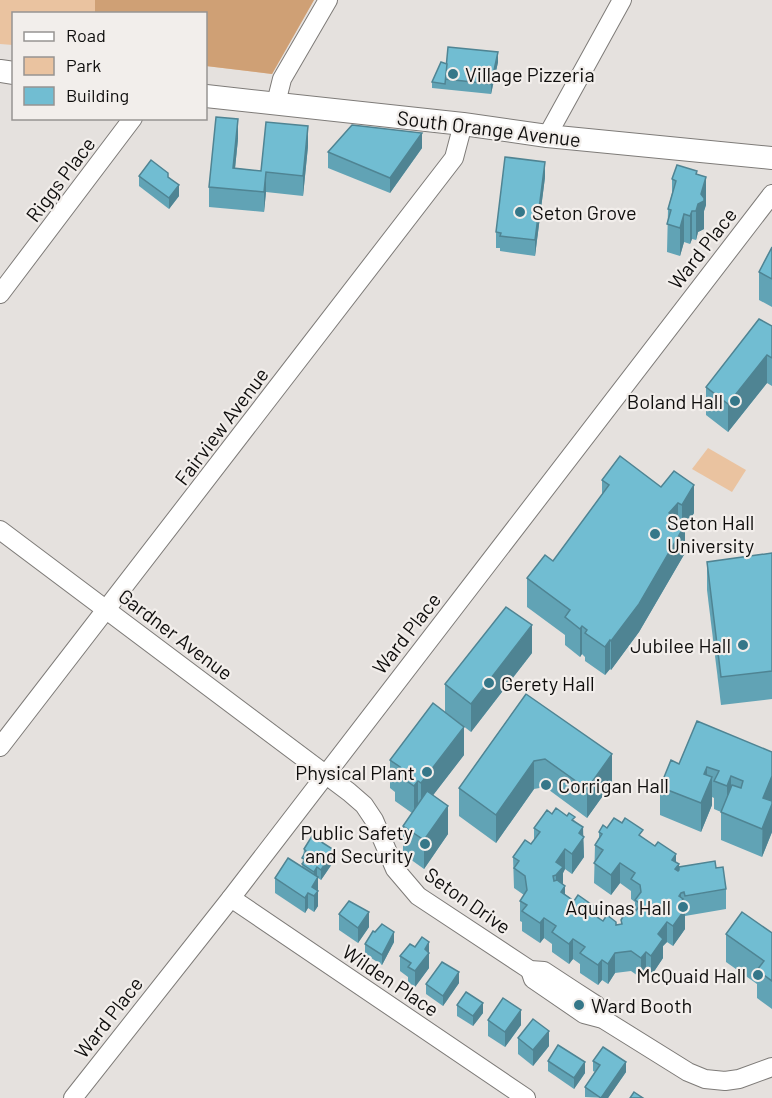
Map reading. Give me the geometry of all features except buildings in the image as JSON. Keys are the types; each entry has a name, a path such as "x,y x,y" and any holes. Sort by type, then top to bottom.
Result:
{"main road":[{"name":"South Orange Avenue","path":"207,96 463,124 547,136 772,158"}],"street":[{"path":"276,103 282,79 328,0"},
{"path":"547,136 622,0"},
{"name":"Riggs Place","path":"0,294 132,120"},
{"name":"Fairview Avenue","path":"0,747 454,158 463,124"},
{"name":"Ward Place","path":"73,1098 231,898 772,194"},
{"name":"Gardner Avenue","path":"0,530 325,775"},
{"name":"Seton Drive","path":"325,775 364,805 374,820 395,868 418,896 530,970 533,979 584,1014 603,1019 688,1072 705,1079 725,1081 739,1079 772,1067"},
{"name":"Wilden Place","path":"231,898 526,1098"}],"green space":[{"path":"0,0 314,0 272,74 207,66 207,12 12,12 12,45 0,44"},
{"path":"708,448 746,470 732,492 692,469"}],"shaded area":[{"path":"95,0 314,0 272,74 207,66 207,12 95,12"}],"place":[{"name":"Village Pizzeria","path":"453,74"},
{"name":"Seton Grove","path":"520,212"},
{"name":"Boland Hall","path":"735,401"},
{"name":"Seton Hall University","path":"655,534"},
{"name":"Jubilee Hall","path":"743,645"},
{"name":"Gerety Hall","path":"489,683"},
{"name":"Physical Plant","path":"427,772"},
{"name":"Corrigan Hall","path":"546,785"},
{"name":"Public Safety and Security","path":"425,844"},
{"name":"Aquinas Hall","path":"683,907"},
{"name":"McQuaid Hall","path":"758,975"},
{"name":"Ward Booth","path":"579,1005"}]}
